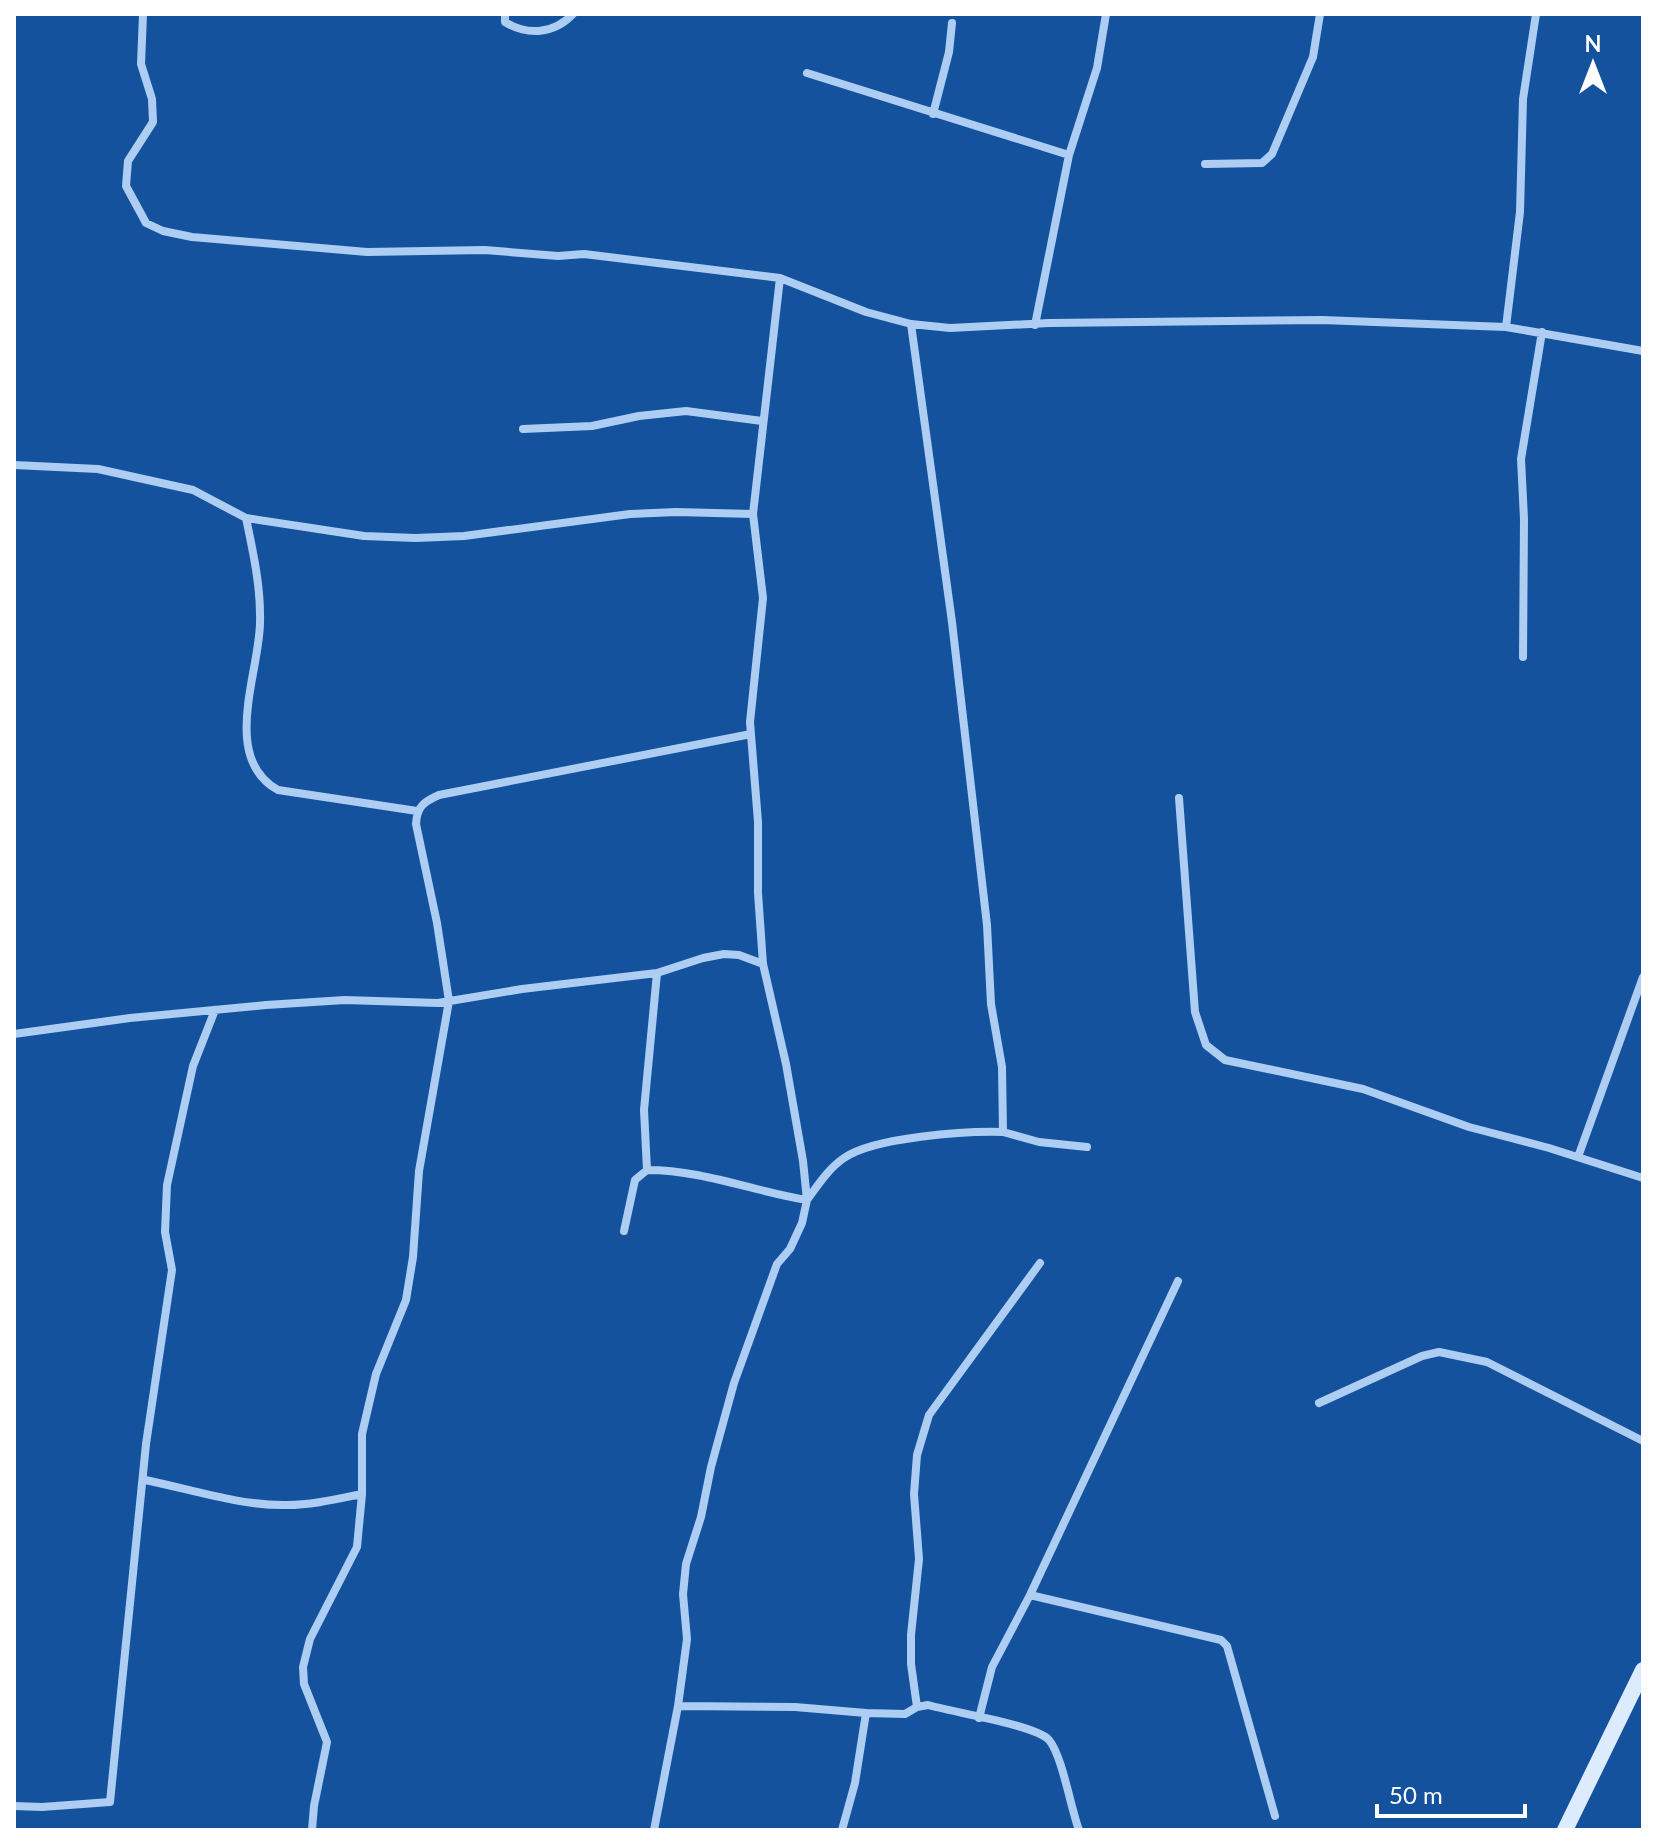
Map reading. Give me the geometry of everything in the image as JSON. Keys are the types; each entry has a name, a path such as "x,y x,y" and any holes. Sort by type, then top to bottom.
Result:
{"street":[{"path":"143,14 141,64 152,99 153,122 128,161 126,186 146,223 163,231 192,237 367,252 485,250 558,256 584,254 780,278 866,312 911,324 950,328 1322,320 1506,327 1643,351"},
{"path":"505,14 505,22 520,31 548,30 562,24 573,14"},
{"path":"1035,325 1069,155 1097,68 1106,14"},
{"path":"1205,164 1262,163 1272,154 1313,57 1320,14"},
{"path":"1506,327 1521,198 1523,99 1536,14"},
{"path":"933,114 949,52 952,23"},
{"path":"807,73 1069,155"},
{"path":"654,1830 678,1706 687,1639 683,1594 686,1564 701,1517 734,1383 777,1264 790,1249 802,1223 807,1200 786,1064 763,964 758,893 758,822 751,734 763,598 753,514 780,278"},
{"path":"911,324 952,622 987,925 991,1004 1002,1067 1003,1132"},
{"path":"1523,657 1521,459 1542,332"},
{"path":"523,429 592,426 639,416 686,411 762,421"},
{"path":"14,465 98,469 193,490 246,518 364,536 464,536 630,514 753,514"},
{"path":"246,518 256,569 261,624 247,710 247,738 264,783 278,790 417,811"},
{"path":"312,1830 327,1742 304,1684 303,1667 310,1639 357,1547 362,1494 362,1434 376,1374 406,1300 413,1257 419,1171 449,1001 437,923 416,824 417,811 424,801 439,795 751,734"},
{"path":"1179,798 1195,1012 1206,1045 1225,1060 1363,1089 1469,1127 1643,1178"},
{"path":"14,1034 130,1018 320,1001 438,1003 522,989 657,973 724,954 739,955 763,964"},
{"path":"647,1170 644,1110 657,973"},
{"path":"1578,1157 1643,977"},
{"path":"14,1806 110,1802 145,1480 146,1444 172,1270 165,1232 167,1185 193,1066 215,1010"},
{"path":"807,1200 837,1163 867,1147 972,1131 1003,1132 1039,1142 1087,1147"},
{"path":"624,1231 635,1180 647,1170 693,1172 741,1187 807,1200"},
{"path":"917,1707 911,1649 919,1559 914,1494 917,1455 929,1415 1040,1263"},
{"path":"979,1718 992,1667 1030,1595 1178,1281"},
{"path":"1319,1403 1422,1356 1439,1352 1487,1362 1643,1441"},
{"path":"145,1480 283,1506 311,1505 362,1494"},
{"path":"1030,1595 1221,1640 1227,1646 1275,1816"},
{"path":"1565,1830 1643,1670"},
{"path":"678,1706 795,1707 905,1714 928,1705 1032,1729 1049,1740 1059,1762 1079,1830"},
{"path":"842,1830 855,1783 866,1713"}]}
